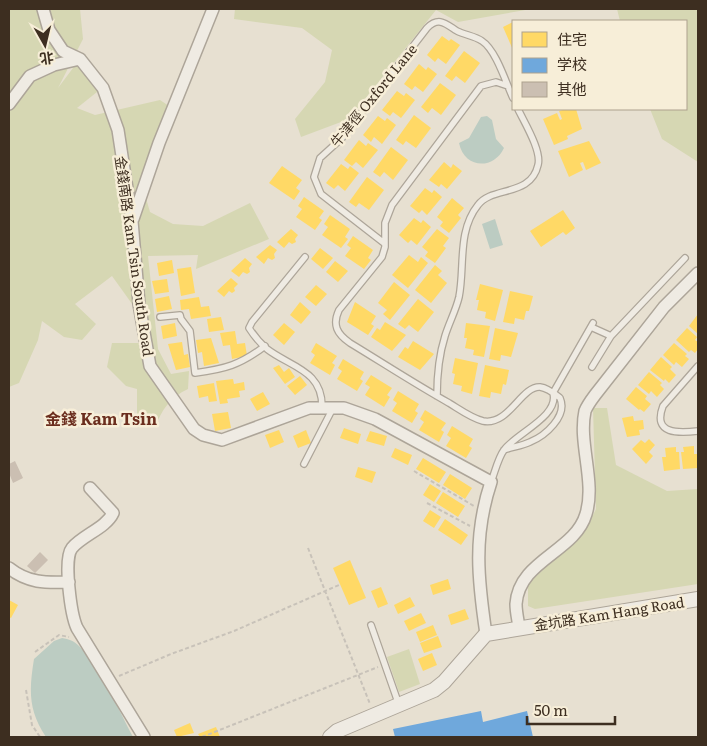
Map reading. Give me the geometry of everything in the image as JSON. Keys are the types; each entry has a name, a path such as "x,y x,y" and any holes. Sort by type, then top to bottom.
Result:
{"street":[{"name":"金錢南路 Kam Tsin South Road","path":"43,9 49,30 62,51 80,59 103,88 118,130 132,221 139,304 150,366 194,429 213,438 230,438 309,408 360,412 491,482"},
{"path":"132,221 159,143 213,9"},
{"path":"9,104 30,76 54,65 80,59"},
{"path":"519,627 516,605 524,582 537,565 574,536 587,513 588,480 585,410 664,307 698,273"},
{"path":"330,737 337,731 434,690 444,682 486,634 478,572 478,553 479,532 491,482"},
{"path":"90,488 113,513 70,550 67,564 75,623 144,737"},
{"path":"11,572 34,582 69,582"},
{"name":"金坑路 Kam Hang Road","path":"486,634 519,627 698,599"}],"lane":[{"name":"牛津徑 Oxford Lane","path":"384,243 321,194 315,183 314,171 320,158 342,138 427,28 440,21 488,46 508,86"},
{"path":"504,450 536,439 559,418 563,404 560,398 539,387 532,389 504,416 484,421 437,396 338,334 335,319 339,310 382,257 385,223 396,196 473,94 481,86 489,82 508,86 512,96"},
{"path":"437,396 441,350 461,288 462,244 475,208 487,198 516,189 535,174 539,164 538,153 518,110"},
{"path":"304,464 327,408 320,391 301,367 265,346 256,338 249,326 305,257"},
{"path":"592,367 611,336 685,258"},
{"path":"160,317 180,315 190,331 195,373 232,367 251,357 265,346"},
{"path":"491,482 504,450 549,411 554,402 553,393 592,325 611,336"},
{"path":"698,366 663,406 661,421 672,432 698,431"},
{"path":"371,626 399,705"}],"path":[{"path":"414,471 476,507"},
{"path":"427,503 472,528"},
{"path":"308,548 367,700 378,714"},
{"path":"110,680 171,654 234,631 338,585"},
{"path":"202,737 385,664"},
{"path":"26,690 32,725 40,737"}],"green space":[{"path":"9,9 80,9 83,39 58,88 76,64 99,84 97,92 77,108 95,115 160,100 169,106 143,188 150,212 173,224 203,226 250,203 269,239 196,269 198,255 148,256 158,349 171,374 189,371 188,389 176,396 167,405 155,427 137,420 137,389 126,386 107,367 112,343 139,343 135,308 112,276 75,304 96,324 82,340 64,337 42,321 38,340 19,383 9,387"},
{"path":"235,9 531,9 458,22 436,10 349,119 301,137 295,119 325,82 332,50 302,28 234,19"},
{"path":"617,9 698,9 698,162 662,139 650,110 687,110 687,20 620,20"},
{"path":"593,408 607,408 616,465 667,491 698,489 698,584 535,609 528,606 528,584 586,529 596,509"},
{"path":"409,649 420,684 399,692 387,657"}],"shaded area":[{"path":"487,116 492,120 496,139 504,148 493,160 479,164 467,158 459,143 469,138 481,117"},
{"path":"495,219 503,245 490,249 482,224"},
{"path":"62,638 77,644 86,654 108,689 133,737 46,737 36,718 31,700 34,659 54,641"}],"building: 住宅":[{"path":"512,22 512,48 503,27"},
{"path":"442,36 460,45 446,64 438,58 435,62 427,55"},
{"path":"464,51 480,63 465,83 456,76 452,81 445,76"},
{"path":"419,64 426,70 428,67 437,74 423,92 415,86 412,90 404,84"},
{"path":"440,83 456,95 441,115 432,108 428,113 421,107"},
{"path":"397,91 404,96 406,93 415,100 401,118 393,112 390,116 382,110"},
{"path":"576,110 582,129 567,136 568,139 554,145 543,119 557,113 560,120 562,119 559,111"},
{"path":"414,115 431,128 416,148 406,141 403,145 396,140"},
{"path":"378,116 385,121 387,118 396,125 382,144 374,137 371,142 363,135"},
{"path":"359,140 366,146 368,143 378,150 363,168 356,162 352,166 344,160"},
{"path":"589,141 601,163 586,170 583,162 580,163 583,170 569,177 558,151"},
{"path":"391,147 408,160 393,180 384,172 380,177 373,172"},
{"path":"444,162 451,168 453,164 462,171 447,189 441,184 439,187 429,180"},
{"path":"341,164 348,169 350,166 359,173 345,191 338,185 334,189 326,183"},
{"path":"282,166 302,180 296,188 300,191 294,200 269,183"},
{"path":"367,177 384,190 369,210 359,203 356,207 349,202"},
{"path":"425,188 432,193 434,190 442,197 427,215 422,210 419,213 410,206"},
{"path":"304,197 324,211 319,218 322,220 315,230 296,217 302,209 298,206"},
{"path":"452,198 464,208 458,215 461,218 449,233 440,226 443,222 437,217"},
{"path":"563,210 575,228 566,235 563,232 541,247 530,231"},
{"path":"330,215 350,229 345,237 348,239 341,248 322,235 328,227 324,224"},
{"path":"414,218 421,223 423,220 431,227 417,245 411,240 408,243 399,235"},
{"path":"291,229 298,235 295,239 296,242 292,244 289,242 284,248 277,242"},
{"path":"437,229 449,238 443,246 446,248 435,263 425,256 428,252 422,247"},
{"path":"353,236 373,250 368,258 371,260 364,269 345,256 351,248 347,245"},
{"path":"270,245 277,250 274,254 275,258 272,260 268,258 264,264 256,257"},
{"path":"320,248 333,258 323,269 311,259"},
{"path":"409,255 418,262 421,257 428,263 408,288 392,275"},
{"path":"245,258 252,264 249,268 250,272 247,274 243,272 239,277 231,271"},
{"path":"172,260 174,273 159,276 157,263"},
{"path":"335,261 348,271 338,282 326,272"},
{"path":"435,265 442,271 438,275 447,283 431,303 415,290"},
{"path":"191,267 195,293 181,296 177,269"},
{"path":"231,278 238,284 234,288 235,291 232,293 229,291 224,297 217,291"},
{"path":"167,279 169,292 155,294 152,281"},
{"path":"394,282 410,295 390,320 383,314 387,310 378,303"},
{"path":"480,284 503,290 495,321 485,318 486,312 477,310 479,300 476,300"},
{"path":"316,285 327,294 316,306 305,297"},
{"path":"510,291 533,296 529,311 526,311 524,320 515,318 514,324 503,322"},
{"path":"169,296 172,309 157,312 155,299"},
{"path":"199,297 201,307 209,306 211,316 191,319 189,309 181,310 180,300"},
{"path":"418,299 434,312 418,332 409,325 405,329 398,324"},
{"path":"300,302 311,312 301,324 290,315"},
{"path":"355,302 376,316 371,324 374,326 368,335 347,322"},
{"path":"698,314 698,334 689,326"},
{"path":"221,317 224,330 209,332 207,319"},
{"path":"385,322 406,335 392,351 371,337 377,328 380,330"},
{"path":"175,323 177,336 163,339 161,326"},
{"path":"284,323 295,332 284,345 273,335"},
{"path":"466,323 490,326 484,357 473,355 474,350 465,348 467,338 464,338"},
{"path":"495,328 518,333 511,357 501,355 500,361 489,359"},
{"path":"687,328 697,337 695,340 698,342 698,349 695,353 691,350 689,352 676,340"},
{"path":"235,331 237,344 245,343 247,356 232,359 230,345 223,346 220,333"},
{"path":"211,338 219,363 204,366 202,352 198,353 196,340"},
{"path":"413,341 434,354 420,370 398,357 405,347 408,349"},
{"path":"182,342 184,355 188,354 190,367 176,370 168,344"},
{"path":"316,343 337,356 332,363 335,365 330,375 310,363 315,355 311,352"},
{"path":"674,343 687,354 685,356 689,359 682,367 676,362 674,365 663,355"},
{"path":"661,357 672,367 670,369 676,375 669,383 650,370"},
{"path":"455,358 478,363 472,394 461,391 462,386 453,384 455,374 452,373"},
{"path":"343,359 364,372 360,379 363,381 357,391 337,379 342,371 338,368"},
{"path":"279,365 284,372 289,368 295,377 285,384 273,368"},
{"path":"485,365 509,370 506,385 503,384 501,394 491,392 490,398 479,396"},
{"path":"649,372 662,383 660,385 664,389 657,397 651,391 649,394 638,385"},
{"path":"371,375 392,388 387,395 390,397 384,407 365,395 370,387 365,384"},
{"path":"300,376 307,385 295,395 287,386"},
{"path":"233,379 234,384 244,382 245,390 239,391 240,397 227,399 228,403 220,404 216,381"},
{"path":"214,383 217,401 209,402 208,396 199,398 197,386"},
{"path":"636,387 647,396 645,399 651,404 644,412 626,399"},
{"path":"398,391 419,404 415,411 418,413 412,423 392,411 397,403 393,400"},
{"path":"263,392 270,404 257,411 250,399"},
{"path":"425,410 446,423 441,430 444,432 439,442 419,430 424,422 420,419"},
{"path":"228,412 231,428 215,431 212,414"},
{"path":"633,416 634,421 643,420 644,429 639,430 640,435 627,437 622,418"},
{"path":"452,426 473,439 469,446 472,448 466,458 446,446 451,438 447,435"},
{"path":"344,428 361,434 358,444 340,438"},
{"path":"279,430 284,442 270,448 265,435"},
{"path":"306,430 311,443 298,448 293,436"},
{"path":"370,431 387,436 384,446 366,441"},
{"path":"649,439 655,445 649,452 653,456 646,464 632,449 641,440 645,443"},
{"path":"694,446 694,454 698,454 698,468 683,469 681,452 684,452 683,447"},
{"path":"676,447 676,452 679,452 680,469 664,471 662,457 666,457 665,448"},
{"path":"395,448 412,455 408,465 391,457"},
{"path":"423,458 446,472 439,483 416,469"},
{"path":"358,467 376,472 372,483 355,477"},
{"path":"450,474 472,488 465,499 443,485"},
{"path":"430,484 441,491 434,502 423,495"},
{"path":"443,492 465,506 458,517 436,503"},
{"path":"430,510 441,517 434,528 423,521"},
{"path":"445,519 468,535 461,545 438,530"},
{"path":"350,560 366,598 349,605 333,568"},
{"path":"448,579 451,589 433,595 430,585"},
{"path":"381,587 388,604 378,608 371,591"},
{"path":"410,597 415,606 398,614 394,605"},
{"path":"9,600 18,605 11,618 9,617"},
{"path":"465,609 469,619 451,625 448,615"},
{"path":"421,613 426,623 409,631 404,621"},
{"path":"433,625 437,635 420,642 416,632"},
{"path":"438,636 442,647 424,653 420,643"},
{"path":"432,653 437,665 423,671 418,659"},
{"path":"190,723 194,733 177,737 174,730"},
{"path":"216,727 220,737 200,737 198,734"}],"building: 学校":[{"path":"481,711 483,722 527,711 533,737 395,737 393,729"}],"building: 其他":[{"path":"15,461 23,478 13,483 9,473 9,464"},
{"path":"40,552 48,560 35,573 27,566"}],"district":[{"name":"金錢 Kam Tsin","path":"101,418"}]}
